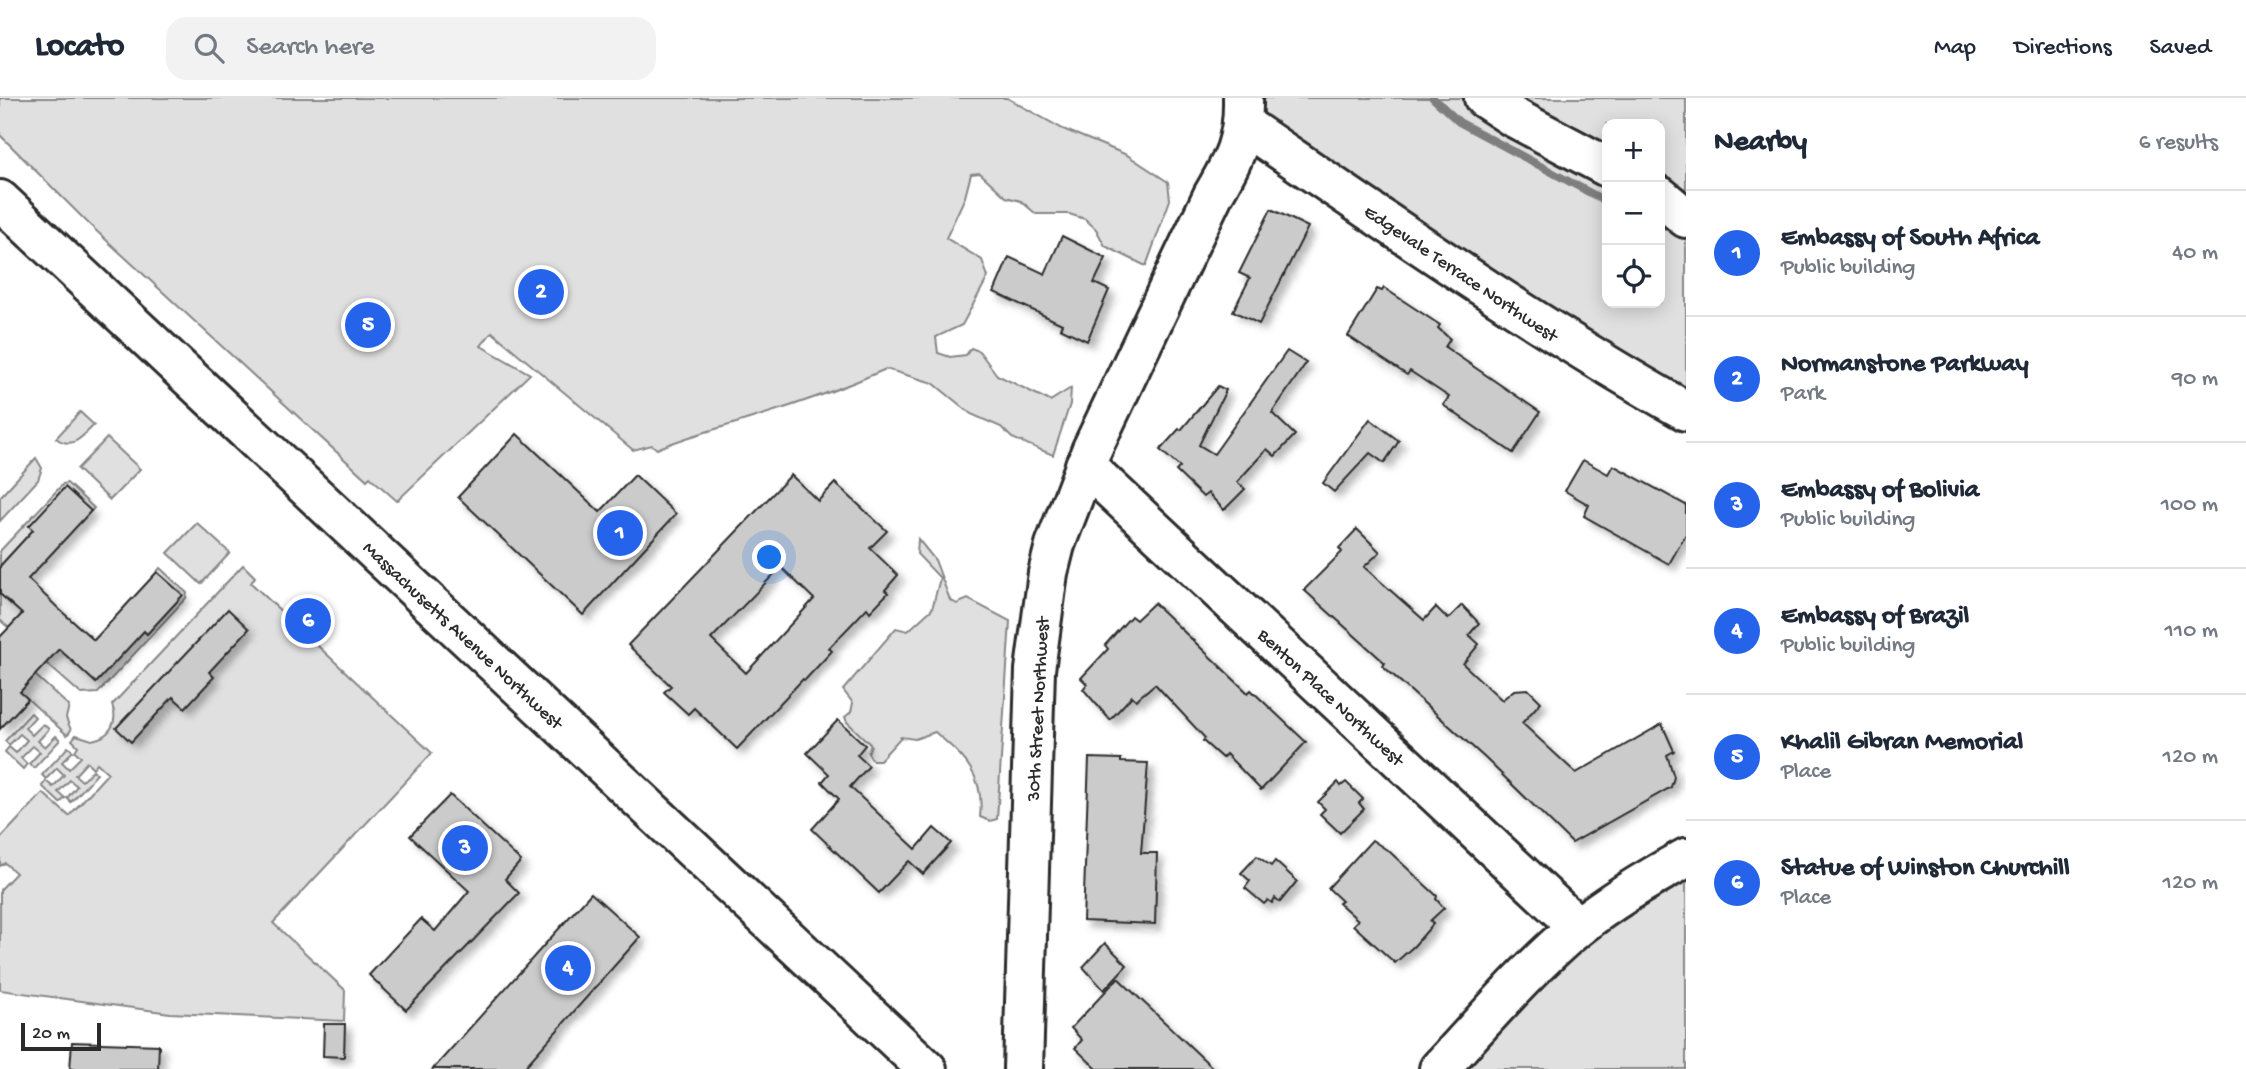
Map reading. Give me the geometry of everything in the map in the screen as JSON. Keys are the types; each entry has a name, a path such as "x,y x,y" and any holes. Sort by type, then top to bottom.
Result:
{"street":[{"path":"1484,98 1513,117 1602,164"},
{"name":"Edgevale Terrace Northwest","path":"1243,111 1507,304 1621,375 1686,411"},
{"name":"30th Street Northwest","path":"1023,1069 1035,670 1044,597 1055,545 1085,465 1213,195 1235,156 1243,111"},
{"name":"Massachusetts Avenue Northwest","path":"0,200 928,1069"},
{"name":"Benton Place Northwest","path":"1085,465 1578,927"},
{"path":"1439,1069 1536,965 1578,927 1652,877 1686,858"}],"shaded area":[{"path":"0,98 1007,98 1063,129 1127,155 1168,182 1170,200 1146,266 1105,246 1096,229 1085,219 1069,214 1036,214 1021,201 1006,197 980,173 971,174 965,197 946,238 982,260 988,277 962,325 936,337 938,353 950,357 966,355 971,348 979,351 997,375 1050,401 1071,388 1070,404 1053,455 1012,438 1001,427 971,414 933,383 886,369 767,414 657,449 652,445 633,450 492,332 481,346 530,374 397,501 370,477 367,480 91,226 0,135"},
{"path":"1252,98 1467,98 1602,180 1602,308 1665,308 1665,213 1686,237 1686,402 1516,294 1252,108"},
{"path":"1508,98 1686,98 1686,189 1665,181 1665,119 1602,119 1602,148"},
{"path":"80,412 94,425 81,438 72,442 67,443 56,438"},
{"path":"107,438 140,469 110,500 77,469"},
{"path":"36,458 42,468 38,480 0,521 0,497"},
{"path":"67,483 94,508 29,526 33,530 0,566 0,551 63,484"},
{"path":"197,523 230,553 201,584 168,553"},
{"path":"918,539 935,560 950,600 957,604 968,599 1010,621 997,819 990,821 980,817 979,790 970,768 935,732 915,739 901,737 880,760 872,760 868,753 871,745 845,717 851,712 853,703 843,690 896,628 908,631 932,609 940,578 917,554"},
{"path":"243,565 255,577 251,583 432,753 273,923 345,990 344,1021 170,1013 0,990 0,890 16,873 5,863 0,866 0,839 43,793 69,816 108,773 97,763 93,768 87,762 75,775 82,781 93,770 97,774 71,802 67,798 77,786 70,780 58,792 65,798 60,803 42,786 46,781 53,787 64,775 57,768 46,779 42,775 68,747 73,751 62,762 69,769 81,757 75,751 78,746 72,740 76,735 92,740 108,732 114,717 112,705"},
{"path":"160,568 187,593 186,598 98,693 81,694 46,663 59,649 144,631 147,634 182,596 157,572"},
{"path":"0,594 22,614 9,628 0,620"},
{"path":"35,675 69,706 66,718 71,730 67,735 20,692"},
{"path":"31,713 35,717 25,728 32,735 43,724 49,729 38,741 45,747 56,736 60,740 34,768 29,764 40,752 33,746 21,758 27,764 23,769 5,752 9,747 16,753 27,740 20,734 9,745 5,741"},
{"path":"1686,880 1686,1069 1461,1069 1531,989 1614,920"}],"building":[{"path":"1271,209 1308,227 1259,324 1233,311 1250,278 1239,273"},
{"path":"1062,236 1106,258 1094,283 1109,290 1087,341 1060,328 1062,324 994,292 1009,257 1045,274"},
{"path":"1384,288 1440,325 1438,328 1450,339 1445,347 1540,412 1513,453 1443,405 1449,397 1410,371 1407,375 1348,336 1377,289 1382,291"},
{"path":"1287,351 1306,363 1272,413 1295,435 1275,456 1267,449 1237,482 1245,489 1224,510 1208,493 1203,497 1176,471 1180,467 1160,450 1179,429 1181,430 1218,386 1226,390 1199,445 1214,454"},
{"path":"1370,419 1399,441 1384,463 1370,453 1334,492 1323,483"},
{"path":"517,434 600,512 635,475 676,514 583,615 458,497"},
{"path":"1583,460 1608,474 1613,465 1686,505 1686,534 1669,564 1584,516 1589,505 1565,491"},
{"path":"791,475 818,501 835,483 887,531 870,548 898,575 885,590 888,593 870,612 867,608 829,648 832,651 737,749 694,708 688,714 664,692 671,686 628,645","holes":["781,567 814,599 746,673 711,639"]},
{"path":"65,487 91,511 28,579 60,610 94,640 157,572 183,595 147,634 144,631 96,683 59,649 20,692 28,699 0,729 0,637 22,614 0,594 0,566 33,530 29,526"},
{"path":"1357,529 1380,552 1364,567 1424,620 1436,607 1448,619 1462,605 1479,623 1469,635 1479,644 1463,664 1502,700 1514,690 1528,689 1541,702 1522,723 1576,773 1662,724 1674,751 1667,755 1674,777 1671,787 1572,843 1486,759 1383,666 1385,663 1304,590 1342,552 1339,548"},
{"path":"1154,603 1248,693 1251,690 1306,742 1261,790 1226,754 1222,758 1203,741 1205,738 1155,684 1136,700 1132,696 1110,720 1083,689 1087,684 1081,678 1108,649 1105,645 1131,616 1136,620"},
{"path":"228,609 249,629 209,672 214,677 185,708 173,697 131,742 116,728"},
{"path":"838,720 865,745 857,755 869,766 850,787 916,849 934,828 951,843 923,874 909,861 879,893 812,829 839,799 822,782 829,774 807,753"},
{"path":"1089,758 1148,763 1141,853 1157,853 1155,924 1083,921"},
{"path":"1338,782 1341,786 1346,782 1363,799 1359,803 1364,809 1340,833 1320,814 1325,809 1318,802"},
{"path":"450,795 521,861 505,879 519,893 406,1010 369,975 421,919 435,931 469,891 410,836"},
{"path":"1372,840 1390,852 1437,896 1436,899 1444,908 1430,921 1433,924 1414,946 1395,963 1353,925 1358,920 1339,903 1342,901 1328,888"},
{"path":"1257,856 1271,866 1275,861 1297,881 1280,902 1275,898 1272,903 1268,900 1264,904 1245,888 1250,881 1241,873"},
{"path":"591,893 640,937 523,1069 433,1069"},
{"path":"1105,943 1127,965 1104,990 1083,967"},
{"path":"1118,978 1214,1069 1097,1069 1075,1048 1082,1040 1071,1028"},
{"path":"324,1024 345,1024 344,1057 323,1056"},
{"path":"72,1042 159,1045 158,1069 70,1069"}],"waterway":[{"path":"1433,98 1459,122 1602,199"},
{"path":"1665,227 1677,228"}],"place":[{"name":"Normanstone Parkway","path":"541,292"},
{"name":"Khalil Gibran Memorial","path":"368,325"},
{"name":"Embassy of South Africa","path":"620,533"},
{"name":"Statue of Winston Churchill","path":"308,621"},
{"name":"Embassy of Bolivia","path":"465,848"},
{"name":"Embassy of Brazil","path":"568,968"}]}
